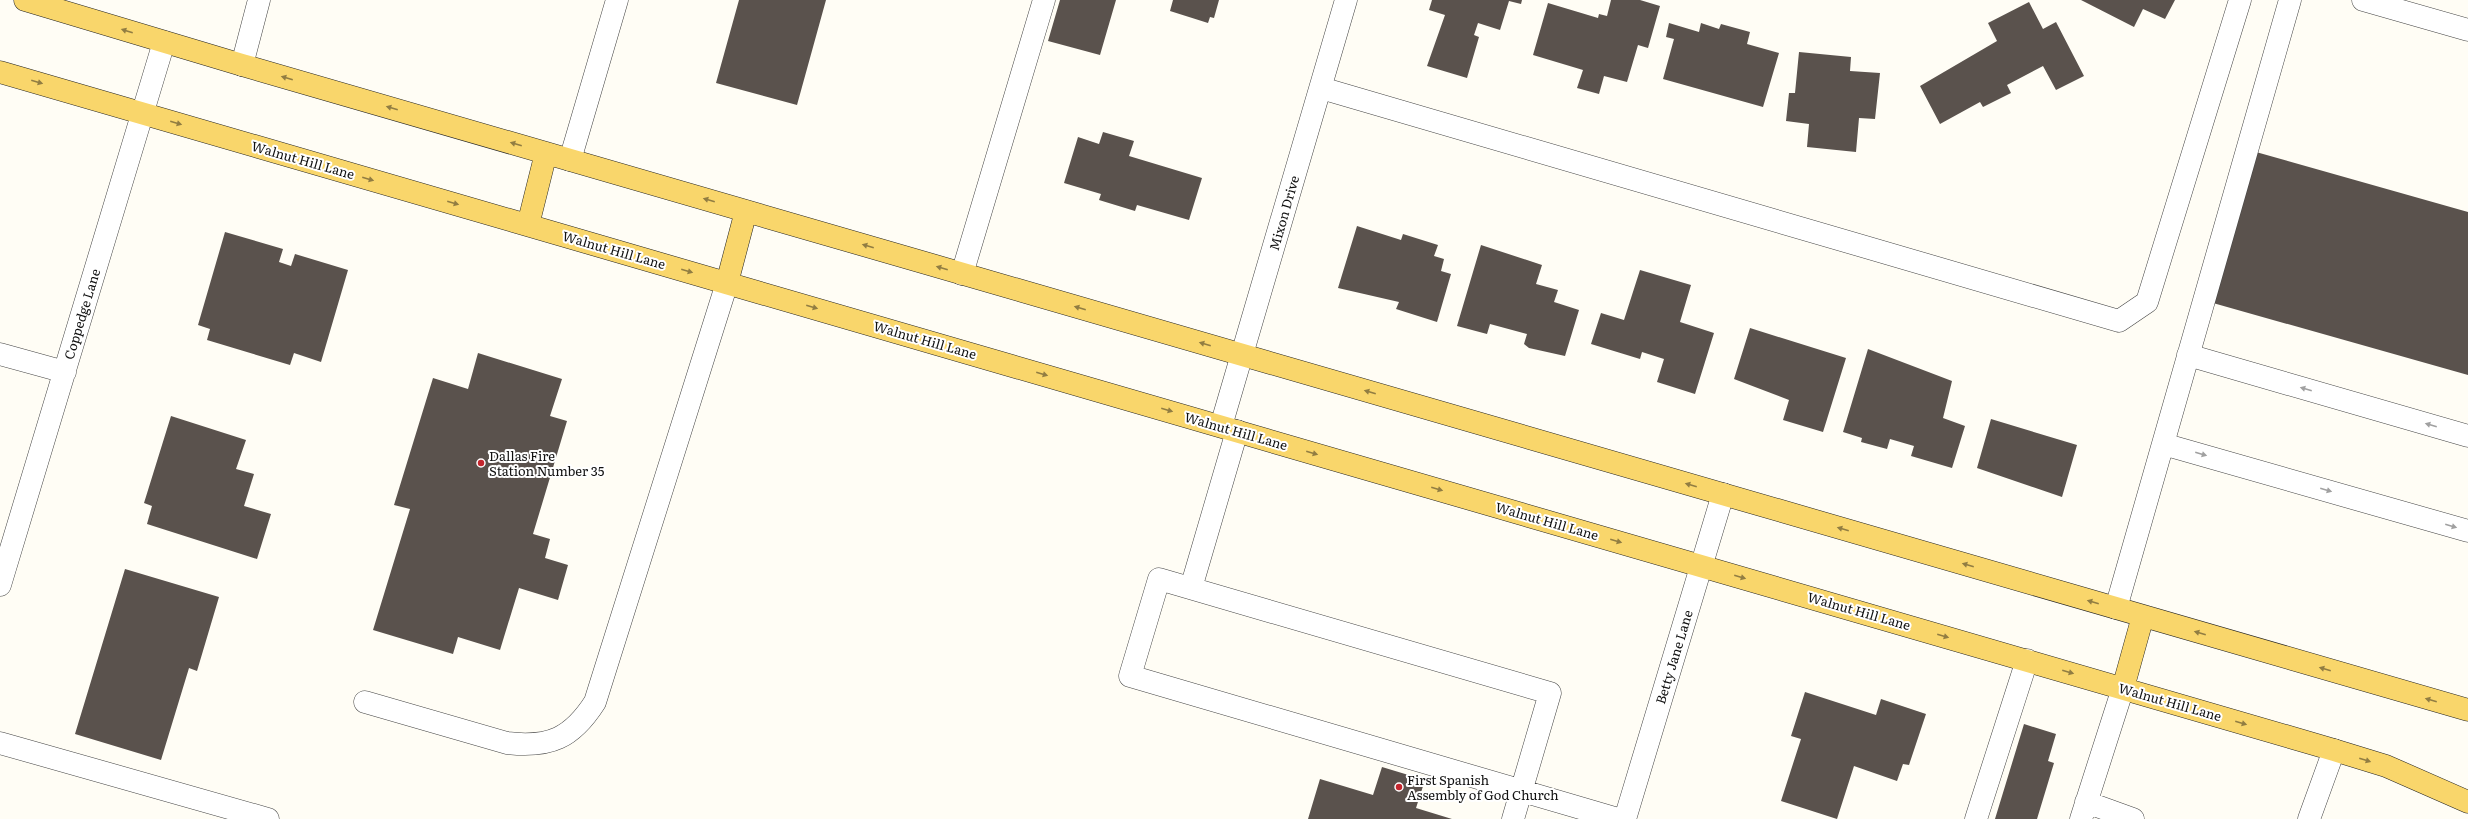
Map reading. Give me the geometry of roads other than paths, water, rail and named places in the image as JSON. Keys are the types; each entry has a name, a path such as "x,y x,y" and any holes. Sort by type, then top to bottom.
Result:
{"main road":[{"path":"26,0 242,65 2468,710"},
{"name":"Walnut Hill Lane","path":"0,72 2334,750 2386,766 2468,802"},
{"path":"528,225 546,153"},
{"path":"727,283 746,211"},
{"path":"2123,688 2143,616"}],"street":[{"path":"242,65 260,0"},
{"path":"570,160 617,0"},
{"path":"962,274 1044,0"},
{"name":"Mixon Drive","path":"1191,588 1229,429 1242,355 1346,0"},
{"path":"1321,88 2118,321 2147,302 2240,0"},
{"path":"2116,608 2290,0"},
{"path":"2363,0 2468,30"},
{"name":"Coppedge Lane","path":"0,585 164,42"},
{"path":"366,702 507,743 528,746 549,742 568,734 584,720 595,702 727,283"},
{"path":"0,354 65,372"},
{"path":"2188,355 2468,436"},
{"path":"2164,444 2468,531"},
{"name":"Betty Jane Lane","path":"1625,819 1723,494"},
{"path":"1513,819 1522,791 1550,694 1159,579 1130,676 1522,791 1618,819"},
{"path":"1976,819 2027,660"},
{"path":"2123,688 2084,811 2133,819"},
{"path":"0,743 268,819"},
{"path":"2309,819 2334,750"}],"place":[{"name":"Dallas Fire Station Number 35","path":"481,463"},
{"name":"First Spanish Assembly of God Church","path":"1399,787"}]}
